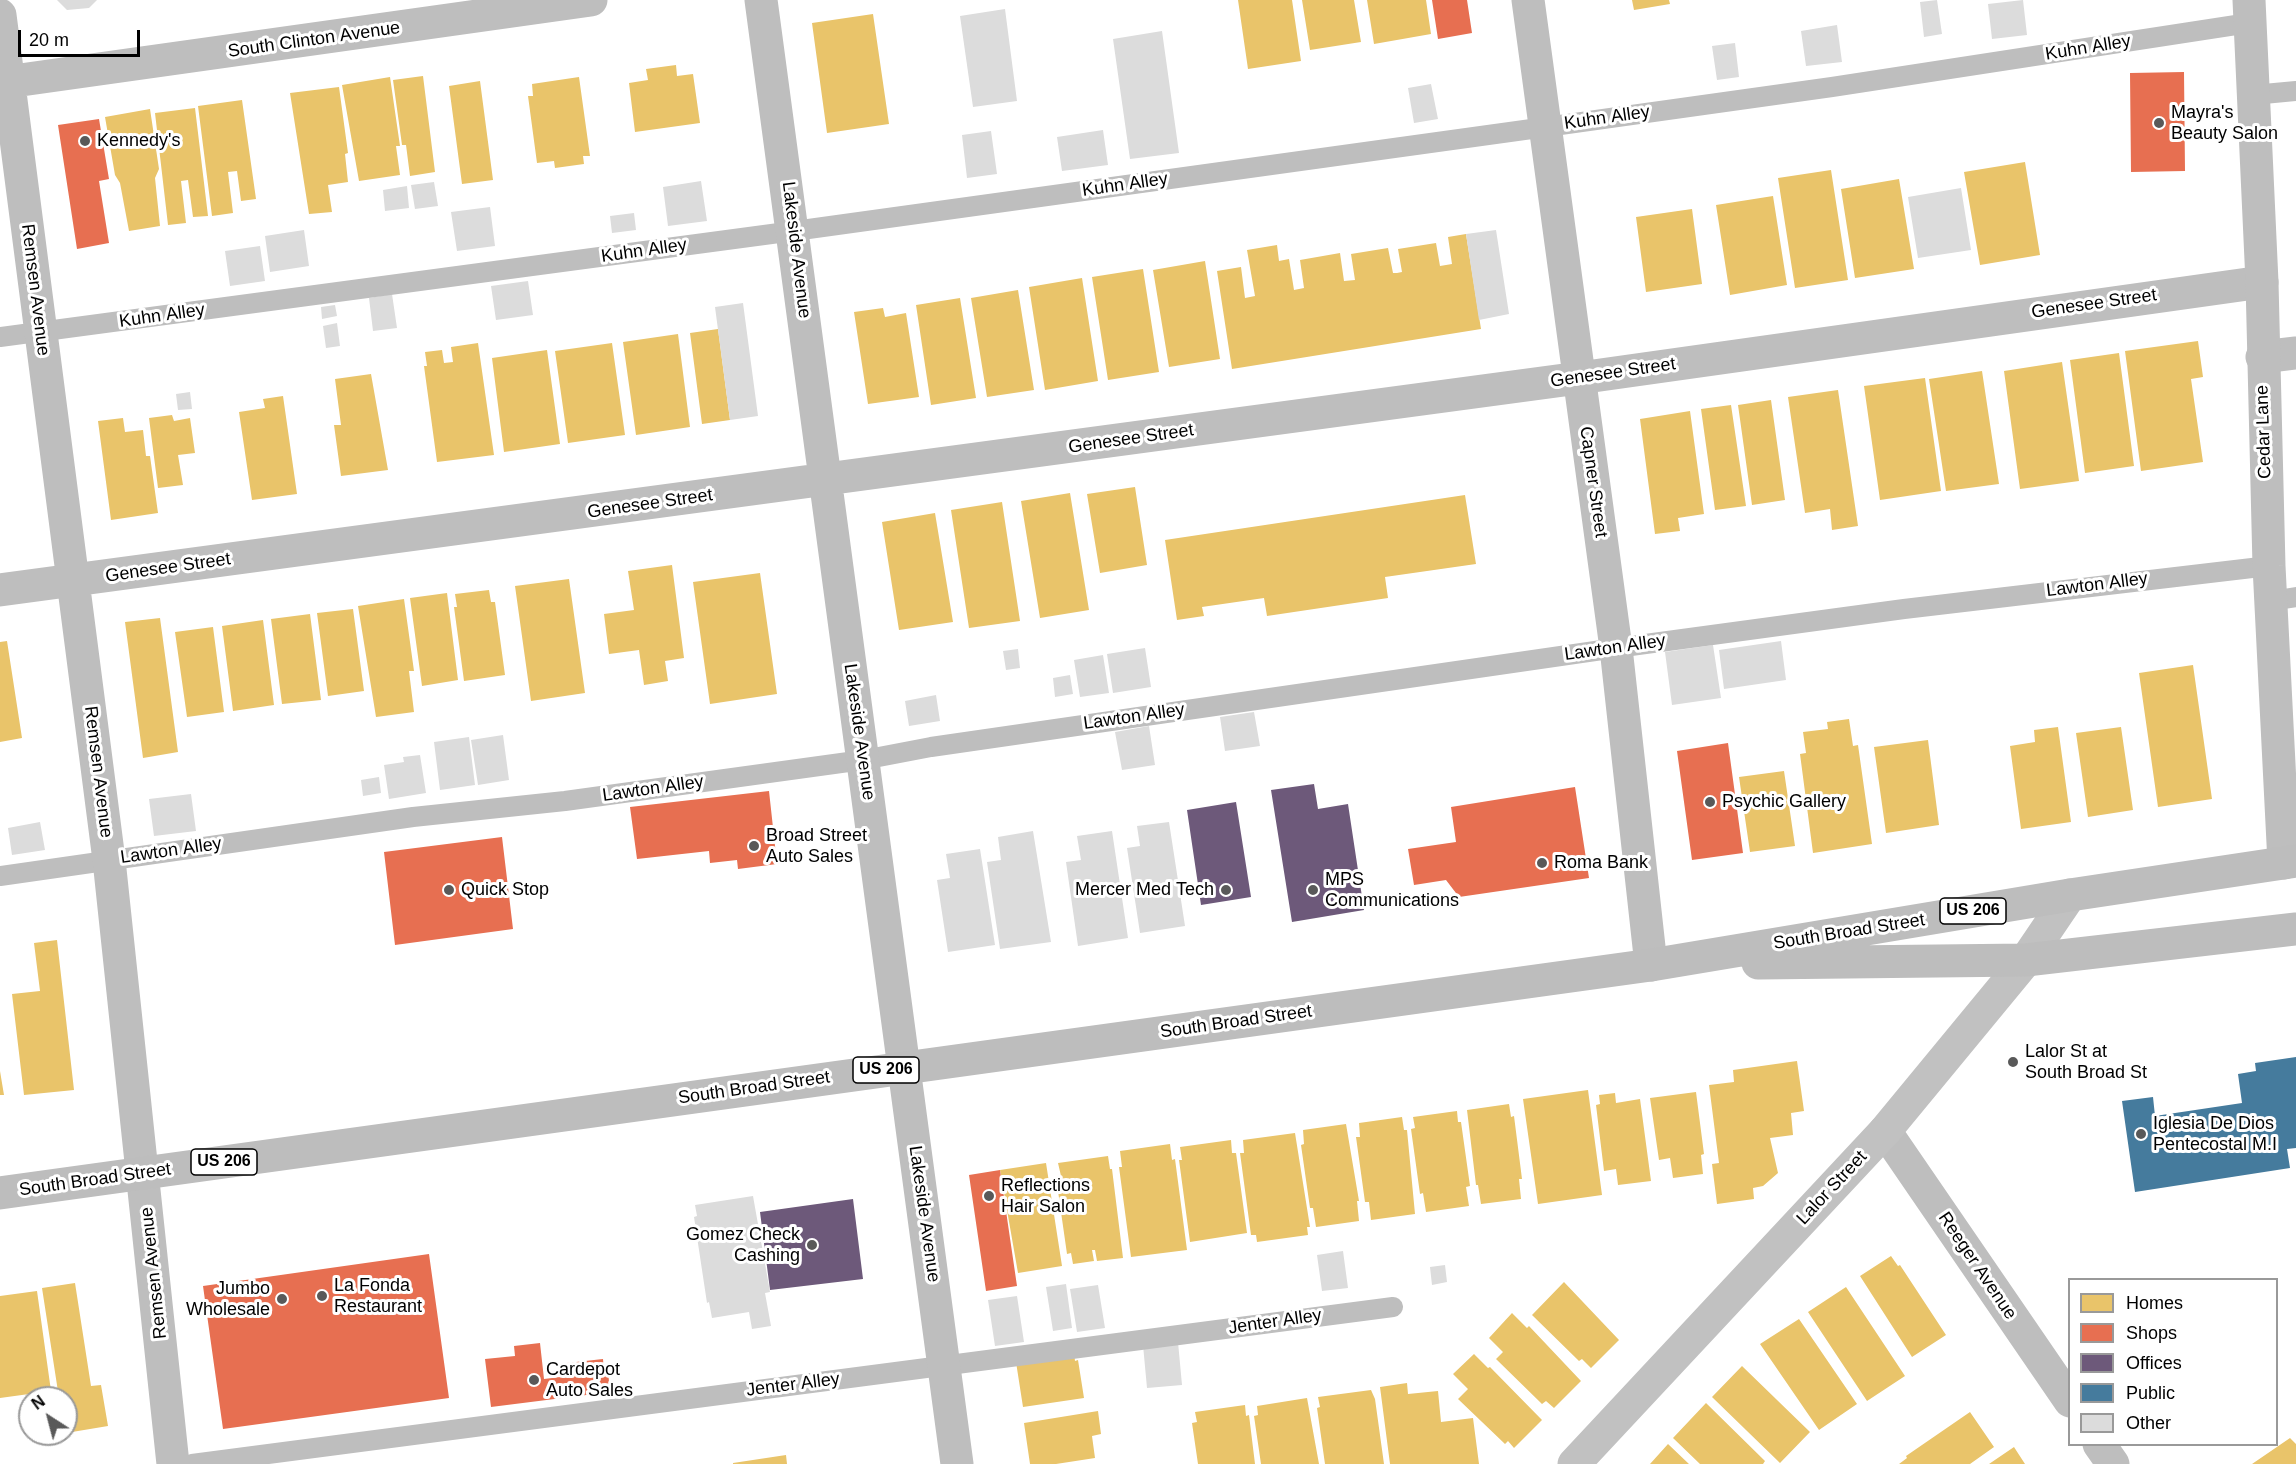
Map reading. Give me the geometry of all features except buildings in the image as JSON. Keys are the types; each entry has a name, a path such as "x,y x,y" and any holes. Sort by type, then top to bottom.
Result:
{"main road":[{"name":"South Broad Street","path":"0,1193 1651,965 2070,895 2290,862"},
{"name":"Lalor Street","path":"1574,1464 1885,1131 2026,960 2070,895"},
{"name":"South Broad Street","path":"1651,965 2026,960 2296,929"}],"street":[{"name":"South Clinton Avenue","path":"4,82 591,0"},
{"name":"Lakeside Avenue","path":"761,0 794,231 825,480 957,1464"},
{"name":"Capner Street","path":"1528,0 1616,648 1651,965"},
{"name":"Cedar Lane","path":"2249,11 2262,282 2262,357 2269,566 2283,599 2290,862"},
{"name":"Remsen Avenue","path":"0,15 4,82 40,332 109,860 173,1464"},
{"name":"Genesee Street","path":"0,590 1580,378 2262,282"},
{"path":"2262,357 2296,353"},
{"name":"Reeger Avenue","path":"1885,1131 2068,1398"},
{"path":"2100,1446 2113,1464"}],"lane":[{"name":"Kuhn Alley","path":"0,337 794,231 1832,87 2249,11"},
{"path":"2253,95 2296,91"},
{"name":"Lawton Alley","path":"0,876 413,816 566,801 863,760 930,747 1616,648 1928,606 2269,566"},
{"name":"Jenter Alley","path":"192,1464 1393,1307"}],"place":[{"name":"Mayra's Beauty Salon","path":"2159,123"},
{"name":"Kennedy's","path":"85,141"},
{"name":"Psychic Gallery","path":"1710,802"},
{"name":"Broad Street Auto Sales","path":"754,846"},
{"name":"Roma Bank","path":"1542,863"},
{"name":"Quick Stop","path":"449,890"},
{"name":"Mercer Med Tech","path":"1226,890"},
{"name":"MPS Communications","path":"1313,890"},
{"name":"Lalor St at South Broad St","path":"2013,1062"},
{"name":"Iglesia De Dios Pentecostal M.I","path":"2141,1134"},
{"name":"Reflections Hair Salon","path":"989,1196"},
{"name":"Gomez Check Cashing","path":"812,1245"},
{"name":"La Fonda Restaurant","path":"322,1296"},
{"name":"Jumbo Wholesale","path":"282,1299"},
{"name":"Cardepot Auto Sales","path":"534,1380"}]}
